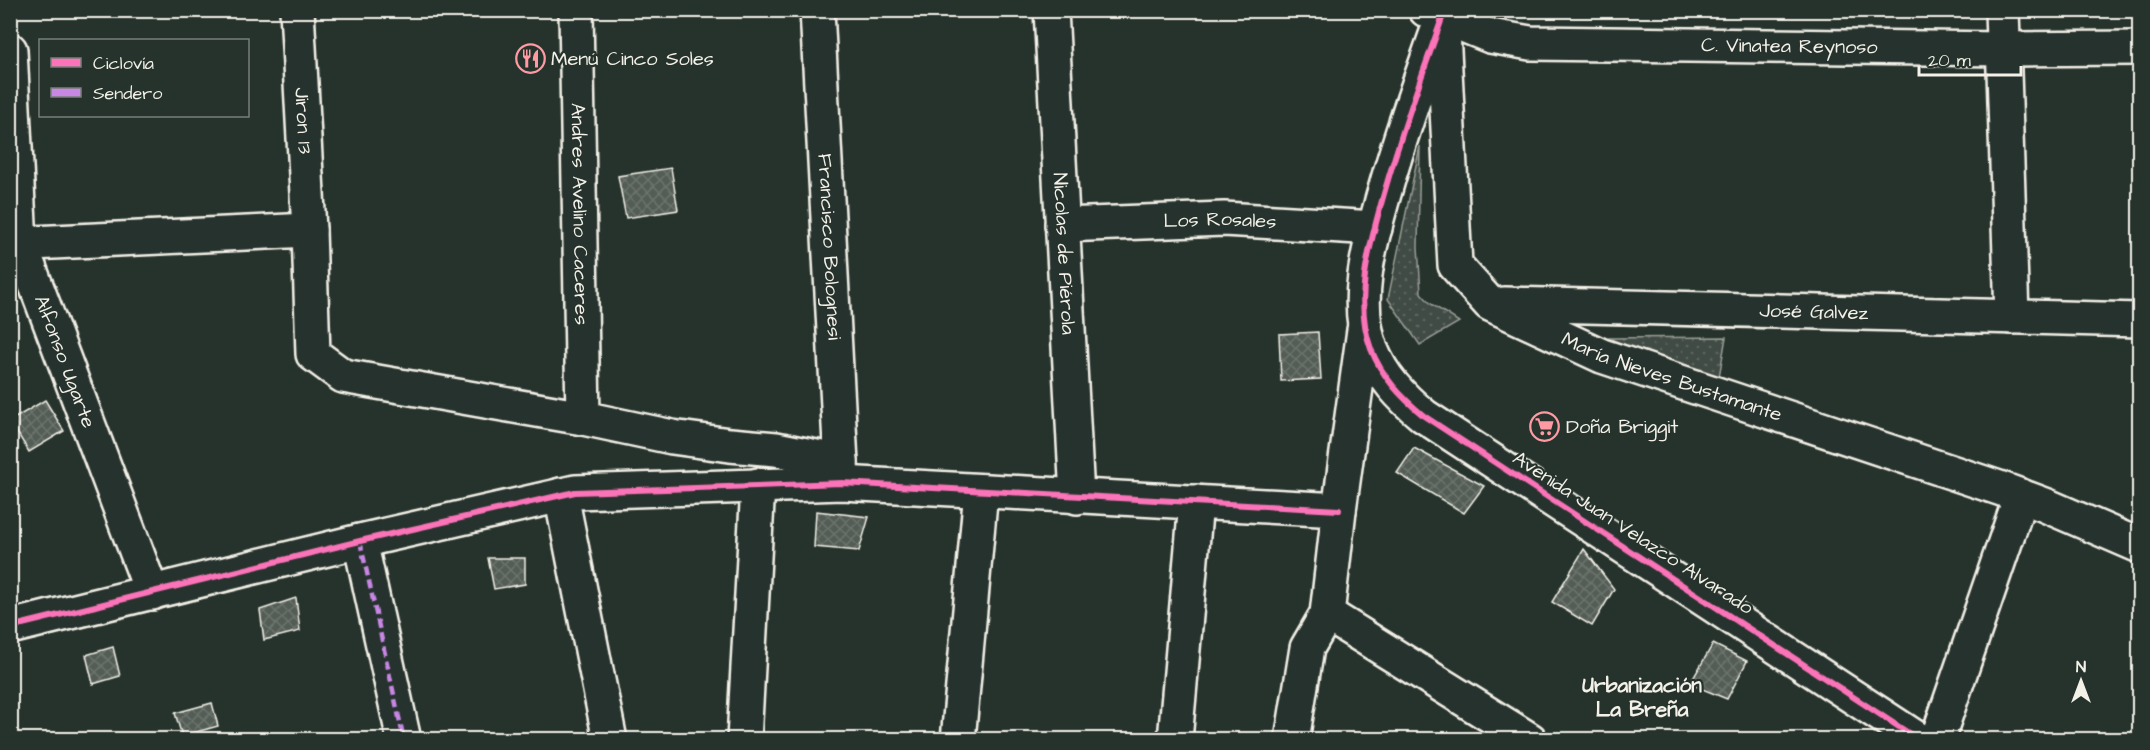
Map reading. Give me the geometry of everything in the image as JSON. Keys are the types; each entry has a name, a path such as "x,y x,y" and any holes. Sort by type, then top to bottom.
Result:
{"street":[{"name":"Jiron 13","path":"297,10 313,354 343,376 583,418"},
{"name":"Andres Avelino Caceres","path":"576,10 583,418"},
{"name":"Francisco Bolognesi","path":"818,10 842,472"},
{"name":"Nicolas de Piérola","path":"1051,10 1077,497"},
{"path":"2002,10 2012,317"},
{"path":"1292,740 1307,648 1327,614 1365,322 1363,297 1368,260 1396,152 1438,13"},
{"name":"C. Vinatea Reynoso","path":"1438,13 1490,36 1530,43 2003,49 2139,48"},
{"name":"María Nieves Bustamante","path":"1438,13 1455,265 1490,304 1602,356 2022,496 2139,546"},
{"name":"Alfonso Ugarte","path":"10,50 15,244 152,593"},
{"name":"Los Rosales","path":"1062,225 1224,219 1375,228"},
{"path":"15,244 309,230"},
{"name":"José Galvez","path":"1490,304 2139,320"},
{"name":"Avenida Juan Velazco Alvarado","path":"1365,322 1371,348 1382,372 1399,394 1424,416 1919,740"},
{"path":"583,418 672,437 730,445 776,448 842,472 981,490 1339,510"},
{"path":"10,627 360,541 575,492 758,485 842,472"},
{"path":"744,740 758,485"},
{"path":"958,740 981,490"},
{"path":"561,495 610,740"},
{"path":"1936,740 2022,496"},
{"path":"1175,740 1196,502"},
{"path":"360,541 404,740"},
{"path":"1327,614 1530,740"}],"shaded area":[{"path":"1420,146 1418,247 1421,293 1431,304 1459,322 1420,345 1388,299"},
{"path":"1726,337 1718,383 1608,338"}],"building":[{"path":"671,168 678,210 626,218 618,176"},
{"path":"1318,332 1321,379 1281,381 1279,334"},
{"path":"45,400 64,431 29,452 10,421"},
{"path":"1414,448 1484,486 1464,513 1397,473"},
{"path":"816,511 869,517 859,551 814,547"},
{"path":"1584,549 1614,589 1592,626 1552,602"},
{"path":"488,558 525,558 525,584 494,589"},
{"path":"296,598 300,631 264,640 260,610"},
{"path":"1713,644 1747,661 1727,699 1690,684"},
{"path":"113,647 120,676 93,684 86,655"},
{"path":"212,703 218,726 182,736 175,713"}],"marked path":[{"path":"360,541 404,740"}],"cycle path":[{"path":"1445,10 1397,150 1378,215 1365,272 1363,311 1366,330 1371,349 1381,369 1400,394 1424,416 1919,740"},
{"path":"10,627 360,541 575,492 842,483 1339,510"}],"place":[{"name":"Menú Cinco Soles","path":"530,59"},
{"name":"Doña Briggit","path":"1545,427"}],"district":[{"name":"Urbanización La Breña","path":"1642,697"}]}
